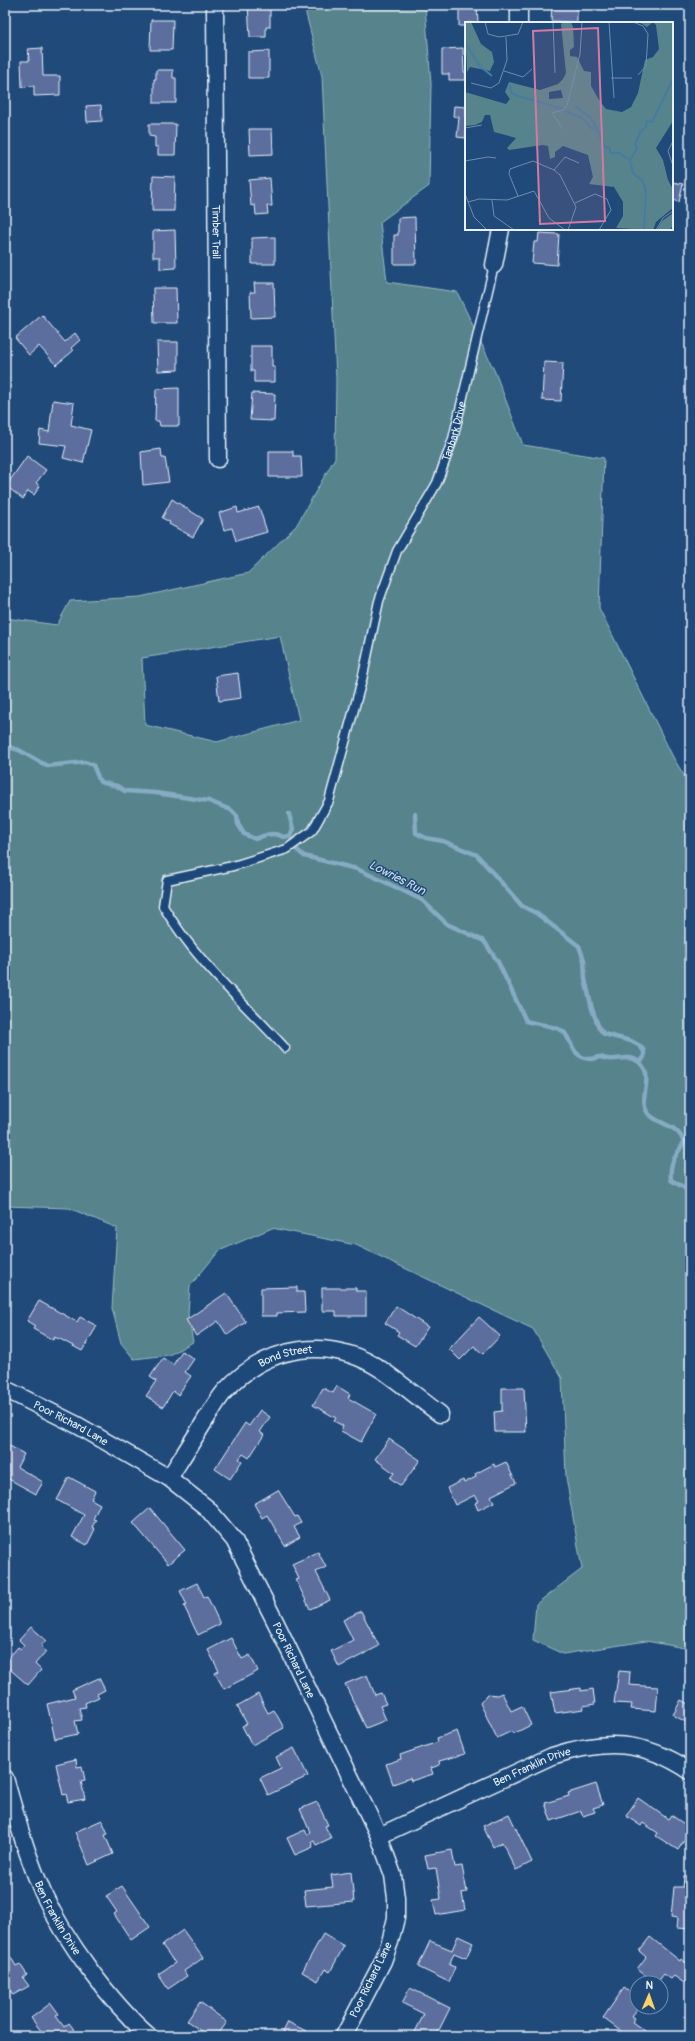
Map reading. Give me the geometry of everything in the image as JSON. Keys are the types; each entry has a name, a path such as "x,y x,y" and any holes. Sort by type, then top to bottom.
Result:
{"street":[{"name":"Timber Trail","path":"215,5 218,459"},
{"path":"519,5 519,22"},
{"name":"Tanbark Drive","path":"494,265 501,230"},
{"name":"Bond Street","path":"169,1478 224,1392 252,1368 270,1358 289,1352 309,1348 334,1351 358,1358 381,1370 440,1414"},
{"name":"Poor Richard Lane","path":"5,1389 77,1425 169,1478 206,1508 234,1540 276,1623 379,1836 393,1875 396,1898 396,1918 390,1942 383,1961 344,2036"},
{"name":"Ben Franklin Drive","path":"379,1836 552,1756 576,1748 624,1744 650,1750 673,1759 690,1771"},
{"name":"Ben Franklin Drive","path":"5,1778 30,1860 54,1913 107,1991 149,2036"}],"lane":[{"name":"Tanbark Drive","path":"285,1048 194,951 173,922 163,906 167,880 251,862 287,849 312,831 329,801 362,680 373,622 398,551 437,483 453,439 494,265"}],"green space":[{"path":"306,5 425,5 431,84 429,186 380,222 387,282 457,292 495,372 523,445 604,458 599,608 674,759 690,785 690,1649 646,1641 563,1654 533,1640 536,1604 582,1569 566,1477 562,1378 533,1329 356,1245 272,1228 219,1251 190,1286 188,1314 193,1342 169,1355 134,1359 121,1343 112,1308 117,1228 69,1208 5,1206 5,618 57,625 70,601 140,597 248,573 296,526 335,458 336,379 322,76 306,14","holes":["280,636 299,720 217,742 145,725 142,658"]}],"building":[{"path":"248,5 270,5 270,27 266,27 266,37 250,37"},
{"path":"459,5 477,5 478,22 465,22 465,26 459,26"},
{"path":"552,5 577,5 577,22 551,21"},
{"path":"151,20 173,20 172,50 150,50"},
{"path":"42,48 43,76 60,76 60,95 34,96 34,86 22,87 21,61 29,61 28,49"},
{"path":"463,48 465,80 449,80 449,74 442,74 442,49"},
{"path":"269,51 269,78 248,78 248,52"},
{"path":"156,70 173,70 173,78 176,78 176,103 154,103 154,79 156,79"},
{"path":"101,105 102,121 87,122 86,106"},
{"path":"454,106 465,107 465,138 457,137 459,117 453,116"},
{"path":"149,124 176,124 175,155 158,155 158,147 155,147 155,137 149,136"},
{"path":"249,129 272,129 273,154 250,155"},
{"path":"153,176 175,177 174,211 152,211"},
{"path":"270,178 272,206 267,206 268,214 256,215 255,205 251,206 249,180"},
{"path":"673,182 683,184 679,202 673,200"},
{"path":"415,217 416,264 394,264 394,235 398,235 398,218"},
{"path":"175,230 176,268 160,269 160,257 153,257 153,231"},
{"path":"539,233 559,234 557,265 532,263 534,242 538,242"},
{"path":"275,237 275,264 252,264 252,238"},
{"path":"254,283 274,283 275,317 251,318 250,292 255,292"},
{"path":"153,288 176,288 177,323 154,323"},
{"path":"42,315 65,342 75,333 80,340 71,348 73,351 56,365 39,346 29,355 15,338"},
{"path":"157,342 178,342 178,370 158,371"},
{"path":"251,346 272,346 272,367 275,367 275,382 254,382 254,371 251,371"},
{"path":"544,362 563,363 561,401 542,400"},
{"path":"179,388 179,426 160,426 159,421 155,421 156,389"},
{"path":"252,393 275,394 274,421 250,420"},
{"path":"53,400 74,403 71,425 91,430 83,463 63,458 66,446 39,443 40,430 49,432"},
{"path":"161,449 162,458 165,458 169,482 143,485 141,452"},
{"path":"269,451 293,451 293,456 301,456 302,477 269,477"},
{"path":"27,456 46,470 36,483 40,486 34,495 28,491 23,499 6,486"},
{"path":"172,499 203,519 193,537 169,524 170,522 162,518"},
{"path":"237,507 238,513 259,507 267,532 236,541 232,528 224,530 219,513"},
{"path":"238,673 241,698 219,701 216,676"},
{"path":"297,1287 297,1292 304,1292 305,1312 277,1313 277,1316 261,1316 261,1288"},
{"path":"322,1288 356,1288 356,1291 366,1291 366,1316 336,1316 336,1311 322,1311"},
{"path":"226,1293 246,1322 227,1335 218,1321 196,1336 186,1320"},
{"path":"39,1301 77,1322 80,1317 97,1326 82,1351 62,1340 54,1337 53,1340 33,1329 35,1326 27,1321"},
{"path":"396,1306 428,1327 415,1346 397,1335 399,1332 385,1323"},
{"path":"479,1317 500,1336 483,1354 474,1346 460,1360 449,1349"},
{"path":"182,1351 194,1359 185,1372 191,1376 178,1395 173,1391 163,1407 146,1396 156,1381 150,1377 163,1358 173,1365"},
{"path":"337,1386 350,1394 348,1398 376,1414 361,1442 341,1431 343,1426 334,1421 336,1418 313,1405 323,1388 333,1393"},
{"path":"502,1388 524,1388 526,1432 495,1432 494,1412 502,1411"},
{"path":"260,1410 270,1417 260,1432 264,1435 249,1458 243,1454 239,1459 242,1461 230,1479 215,1469 245,1423 249,1426"},
{"path":"389,1439 420,1460 401,1486 390,1478 394,1473 375,1459"},
{"path":"8,1445 24,1454 17,1467 43,1482 36,1494 5,1477 5,1449"},
{"path":"506,1462 516,1483 491,1496 494,1502 478,1510 475,1503 479,1501 475,1495 455,1505 447,1488 463,1480 464,1483 476,1477 475,1474 494,1464 495,1467"},
{"path":"69,1477 95,1491 91,1499 100,1504 93,1519 96,1520 92,1527 95,1529 87,1545 72,1537 84,1515 57,1500"},
{"path":"278,1490 295,1517 297,1516 301,1523 294,1527 300,1537 285,1546 267,1515 262,1518 254,1504"},
{"path":"150,1508 185,1550 168,1564 133,1523"},
{"path":"318,1552 326,1567 316,1572 330,1600 310,1609 296,1580 299,1579 292,1564"},
{"path":"197,1583 204,1597 207,1596 220,1624 198,1635 184,1606 187,1605 180,1591"},
{"path":"361,1611 379,1646 339,1667 331,1651 353,1640 343,1620"},
{"path":"31,1627 46,1640 41,1646 46,1651 35,1664 41,1670 28,1685 5,1665 5,1662 18,1647 21,1649 24,1645 19,1640"},
{"path":"231,1638 242,1659 250,1655 258,1671 224,1689 215,1673 219,1671 208,1650"},
{"path":"619,1671 630,1672 629,1685 658,1687 656,1711 631,1709 632,1704 614,1703"},
{"path":"367,1675 375,1695 381,1693 386,1704 380,1706 386,1720 366,1728 345,1684"},
{"path":"99,1678 105,1690 97,1694 99,1697 85,1703 86,1707 79,1708 82,1720 75,1721 78,1734 55,1739 47,1704 75,1697 72,1690"},
{"path":"581,1688 581,1691 593,1689 595,1704 583,1706 584,1709 555,1713 551,1692"},
{"path":"502,1693 511,1711 522,1706 531,1725 513,1734 512,1731 497,1738 480,1703 488,1694 497,1695"},
{"path":"258,1694 268,1713 274,1710 284,1728 252,1745 242,1726 247,1724 237,1706"},
{"path":"681,1700 690,1705 690,1728 685,1725 686,1722 673,1715"},
{"path":"457,1731 465,1754 439,1761 440,1765 431,1768 433,1774 411,1781 410,1778 393,1784 386,1764 401,1759 400,1755 438,1742 437,1738"},
{"path":"294,1748 308,1776 268,1795 260,1778 281,1768 276,1757"},
{"path":"76,1759 77,1767 82,1766 85,1780 81,1781 85,1799 68,1802 66,1794 63,1795 56,1764"},
{"path":"596,1784 603,1805 593,1808 595,1812 583,1816 581,1811 551,1821 545,1803 569,1796 568,1793"},
{"path":"638,1798 668,1819 671,1815 690,1828 690,1831 678,1850 656,1836 658,1833 643,1823 641,1826 626,1816"},
{"path":"317,1802 328,1825 325,1826 331,1838 316,1845 314,1841 311,1842 313,1847 295,1855 287,1838 305,1830 307,1834 310,1832 300,1809"},
{"path":"509,1814 532,1862 516,1870 502,1842 493,1847 483,1826"},
{"path":"102,1820 108,1834 105,1835 113,1854 89,1865 75,1832"},
{"path":"452,1850 455,1867 462,1866 467,1892 462,1893 465,1910 436,1915 433,1900 441,1899 436,1868 428,1869 425,1855"},
{"path":"351,1872 354,1902 306,1906 304,1890 333,1887 331,1875"},
{"path":"684,1876 690,1877 690,1929 677,1928 678,1918 671,1917 674,1887 683,1887"},
{"path":"122,1886 150,1927 131,1940 114,1914 117,1912 106,1896"},
{"path":"183,1930 203,1958 184,1971 187,1976 168,1989 158,1974 175,1963 162,1945"},
{"path":"323,1934 344,1946 330,1972 325,1969 318,1981 302,1972"},
{"path":"458,1936 473,1943 466,1958 454,1953 449,1965 455,1967 449,1982 418,1967 430,1941 452,1950"},
{"path":"650,1937 680,1961 681,1959 690,1965 690,1976 684,1983 674,1976 671,1979 669,1975 664,1974 645,1975 637,1969 646,1957 639,1951"},
{"path":"7,1951 16,1966 20,1964 27,1975 23,1978 29,1986 13,1995 5,1982 5,1952"},
{"path":"410,1988 450,2008 436,2036 413,2036 424,2014 402,2003"},
{"path":"624,1988 629,1991 629,2015 633,2015 632,2016 635,2018 632,2022 645,2031 642,2036 619,2036 622,2032 603,2018"},
{"path":"200,2002 227,2022 217,2036 208,2036 187,2021"},
{"path":"51,2003 59,2014 56,2016 64,2027 69,2023 76,2032 71,2036 45,2036 31,2018"},
{"path":"288,2022 306,2031 303,2036 281,2036"}],"waterway":[{"name":"Lowries Run","path":"5,746 19,750 47,766 85,762 93,765 100,782 117,786 125,791 156,793 209,801 231,810 237,816 238,824 244,834 255,839 273,834 283,837 290,836"},
{"path":"289,814 293,829 290,836"},
{"path":"415,814 416,833 426,838 443,841 477,855 522,906 536,913 579,946 584,960 585,979 592,1009 599,1028 604,1034 631,1041 640,1046 644,1051 644,1057 640,1063"},
{"name":"Lowries Run","path":"290,836 295,848 304,856 357,869 385,882 422,900 447,924 484,941 498,962 526,1021 561,1030 567,1036 579,1056 591,1059 599,1057 607,1059 632,1058 640,1063 646,1074 644,1100 647,1112 655,1119 676,1131 684,1142 672,1164 671,1180 690,1191"}]}
